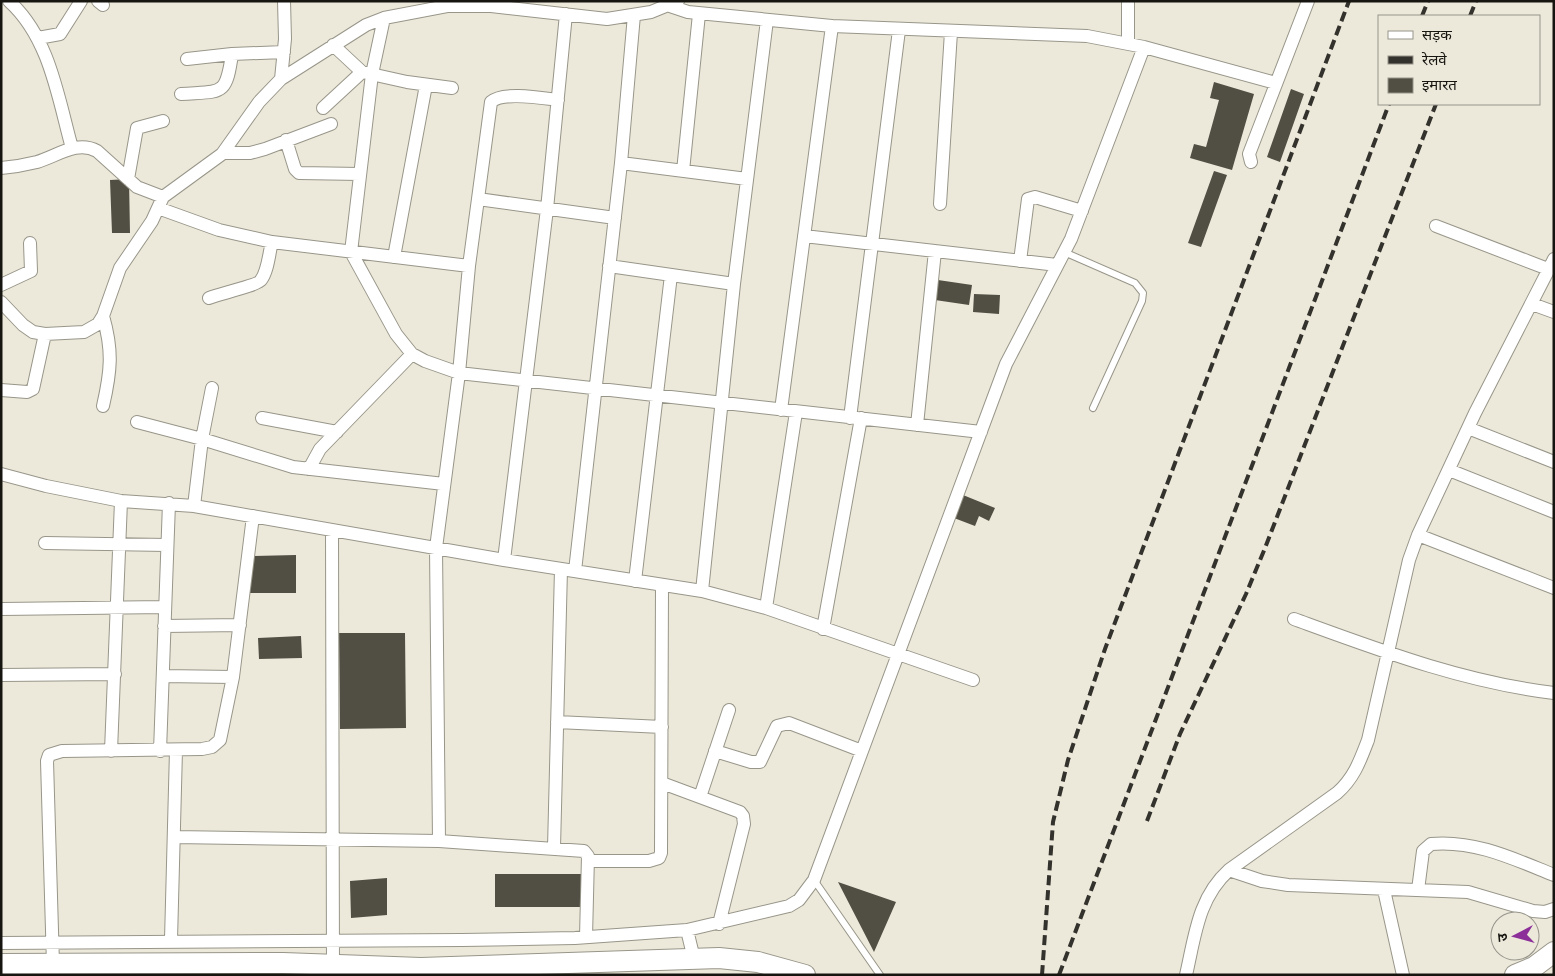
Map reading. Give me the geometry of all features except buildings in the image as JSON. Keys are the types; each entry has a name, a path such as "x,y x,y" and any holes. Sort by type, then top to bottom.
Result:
{"main road":[{"path":"1515,975 1534,967 1554,952"},
{"path":"1,964 333,970 694,959 758,962 805,975"}],"street":[{"path":"9,1 18,9 38,38 50,67 72,148"},
{"path":"38,38 60,34 81,1"},
{"path":"281,79 284,52 284,1"},
{"path":"1128,1 1128,43"},
{"path":"1251,162 1250,154 1308,1"},
{"path":"1,302 23,326 33,332 45,334 84,332 98,324 103,316 120,268 160,202 223,153 259,102 281,79 366,25 404,8 519,5 566,14 607,19 634,15 672,3 688,12 699,14 832,26 1087,36 1128,43 1276,83"},
{"path":"504,560 547,209 566,14"},
{"path":"683,171 699,14"},
{"path":"575,571 621,163 634,15"},
{"path":"384,18 367,73 360,174 351,252 396,334 412,354 425,362 459,373 981,432"},
{"path":"702,591 734,284 767,20"},
{"path":"781,410 832,26"},
{"path":"823,629 856,418 872,243 899,30"},
{"path":"940,204 951,32"},
{"path":"333,45 367,73 426,85 452,88"},
{"path":"1,943 586,937 687,930 789,906 799,900 814,880 1006,364 1064,252 1082,211 1144,47"},
{"path":"187,59 232,54 284,52"},
{"path":"182,94 216,91 224,87 229,77 232,54"},
{"path":"322,108 367,73"},
{"path":"394,257 426,85"},
{"path":"439,841 436,548 459,373 469,266 492,100 515,97 558,100"},
{"path":"128,179 137,128 163,121"},
{"path":"223,153 250,153 332,124"},
{"path":"286,140 295,169 299,173 360,174"},
{"path":"1,168 38,162 72,148 90,147 98,151 137,187 160,202 219,230 272,242 469,266"},
{"path":"621,163 747,179"},
{"path":"1020,261 1028,199 1035,197 1082,211"},
{"path":"478,199 615,218"},
{"path":"1186,975 1208,894 1216,882 1229,870 1349,782 1359,766 1368,740 1389,654 1409,560 1418,535 1468,428 1551,264 1436,226"},
{"path":"804,236 1057,265"},
{"path":"209,298 228,290 259,284 263,279 272,242"},
{"path":"1,285 31,271 30,243"},
{"path":"917,425 935,250"},
{"path":"609,266 734,284"},
{"path":"635,581 671,275"},
{"path":"1532,304 1554,312"},
{"path":"103,316 110,342 110,362 103,406"},
{"path":"1,390 27,392 33,389 45,334"},
{"path":"309,469 320,449 412,354"},
{"path":"194,506 202,439 212,388"},
{"path":"766,608 796,412"},
{"path":"262,418 337,432"},
{"path":"137,422 202,439 254,456 309,469 444,484"},
{"path":"1468,428 1554,462"},
{"path":"1449,470 1554,512"},
{"path":"1,474 46,486 122,500 194,506 504,560 702,591 766,608 973,680"},
{"path":"111,751 122,500"},
{"path":"160,751 169,503"},
{"path":"52,964 48,755 62,751 160,751 207,748 220,740 233,678 253,516"},
{"path":"332,530 333,970"},
{"path":"1418,535 1554,588"},
{"path":"45,543 167,545"},
{"path":"554,848 561,569"},
{"path":"588,861 649,862 659,858 661,853 662,585"},
{"path":"1,609 165,607"},
{"path":"1294,619 1389,654 1451,674 1527,690 1554,693"},
{"path":"164,626 240,626"},
{"path":"1,675 115,674"},
{"path":"163,676 233,678"},
{"path":"700,797 729,710"},
{"path":"557,722 662,727"},
{"path":"715,751 751,762 760,762 777,726 782,723 789,723 862,751"},
{"path":"171,940 176,750"},
{"path":"662,783 740,812 744,819 719,924"},
{"path":"174,837 439,841 584,851 587,853 588,861 586,937"},
{"path":"1418,890 1423,852 1431,844 1470,845 1554,875"},
{"path":"1229,870 1262,880 1288,885 1468,892 1533,910 1545,912 1554,909"},
{"path":"1384,890 1403,975"},
{"path":"687,930 694,959"}],"lane":[{"path":"1064,252 1134,283 1142,294 1142,301 1093,408"},
{"path":"814,880 880,975"}],"railway":[{"path":"1042,975 1053,822 1068,760 1105,649 1349,1"},
{"path":"1422,15 1428,1"},
{"path":"1470,15 1476,1"},
{"path":"1059,975 1389,105"},
{"path":"1147,821 1180,734 1246,594 1265,548 1436,105"}]}
